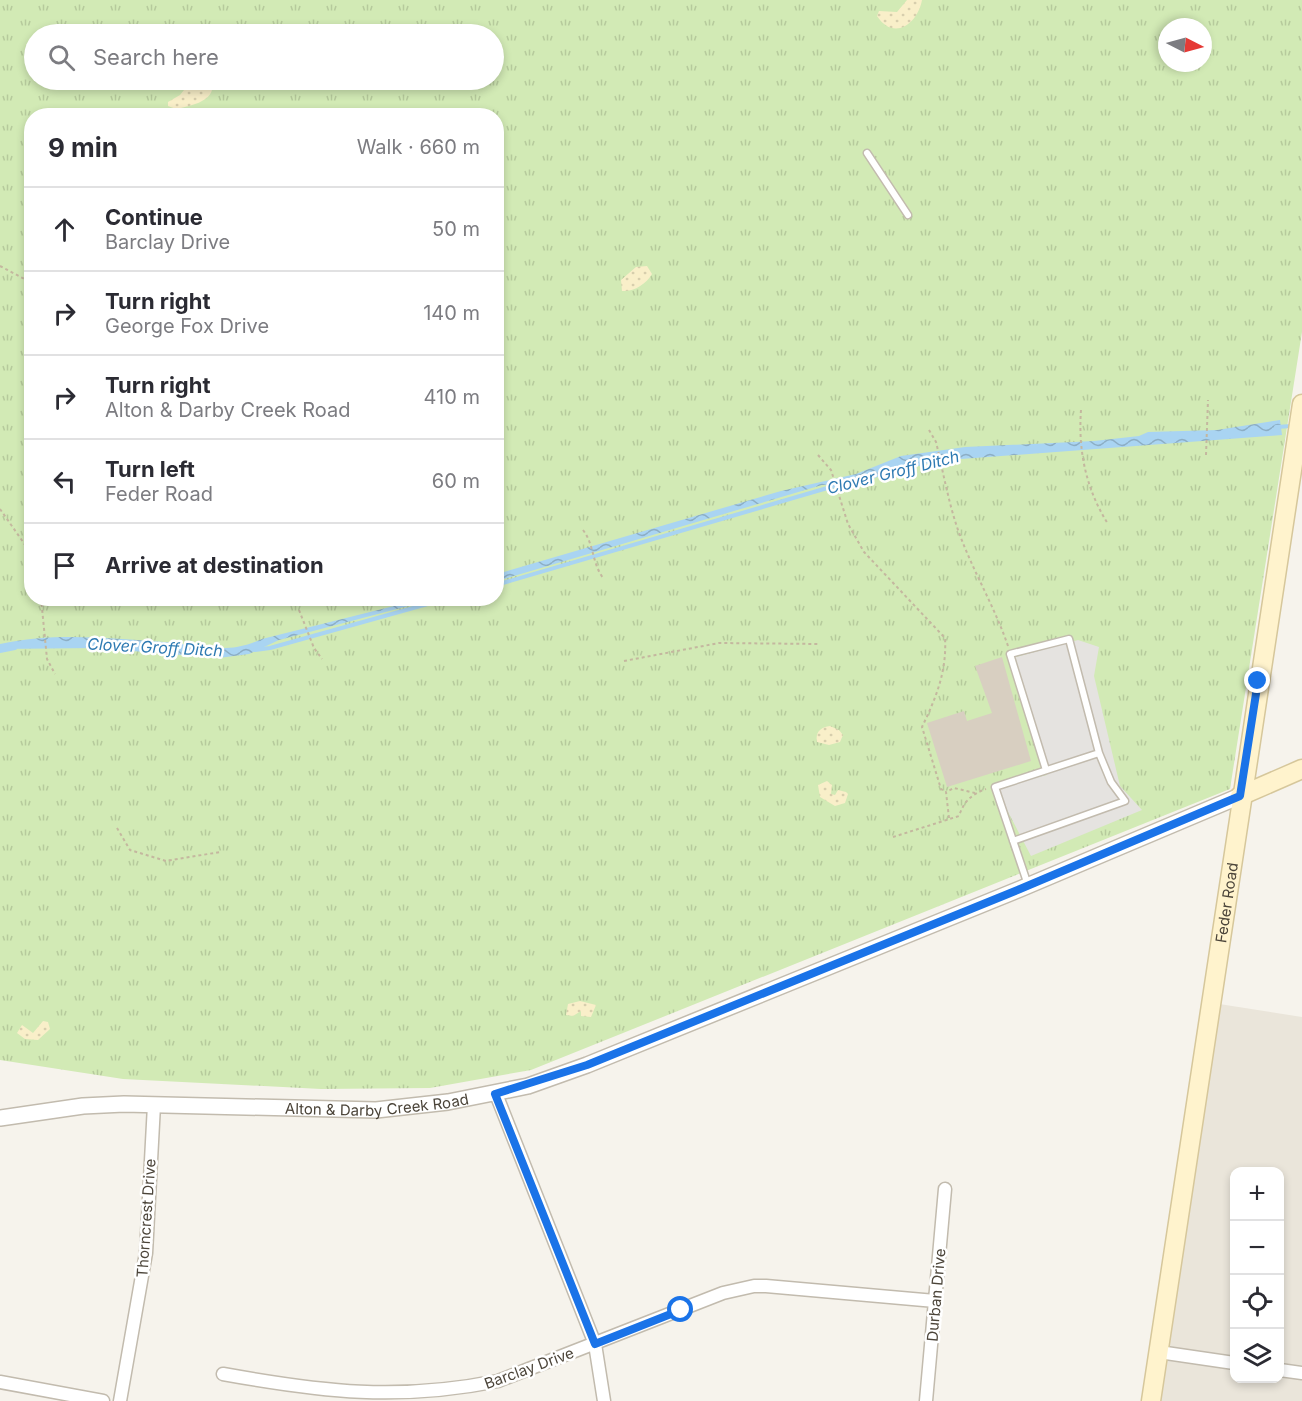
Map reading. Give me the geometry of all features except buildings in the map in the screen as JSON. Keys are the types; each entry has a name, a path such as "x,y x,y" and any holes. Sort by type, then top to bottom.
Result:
{"main road":[{"name":"Feder Road","path":"1151,1401 1222,943 1240,796 1299,420"},
{"name":"Alton & Darby Creek Road","path":"1240,796 1302,769"}],"street":[{"name":"Alton & Darby Creek Road","path":"0,1118 83,1106 154,1105 376,1110 495,1094 587,1065 1240,796"},
{"path":"495,1094 595,1344 604,1401"},
{"name":"Thorncrest Drive","path":"120,1401 146,1253 154,1105"},
{"name":"Durban Drive","path":"926,1401 945,1189"},
{"name":"Barclay Drive","path":"223,1374 353,1396 415,1399 471,1390 723,1293 754,1286 935,1301"},
{"path":"1159,1352 1230,1362"},
{"path":"1284,1371 1302,1373"},
{"path":"0,1382 103,1401"}],"lane":[{"path":"867,153 908,215"},
{"path":"1013,841 1125,801 1111,782 1099,753 1069,639 1010,654 1046,770"},
{"path":"1028,885 995,787 1099,753"}],"path":[{"path":"0,266 24,279"},
{"path":"1206,455 1208,400"},
{"path":"1081,410 1081,456 1098,508 1108,524"},
{"path":"929,430 936,442 957,527 976,573 991,601 1010,654"},
{"path":"818,455 831,470 848,524 864,552 945,638 945,662 938,691 922,727 941,789 946,792"},
{"path":"0,508 24,543"},
{"path":"583,530 588,536 596,568 603,578"},
{"path":"42,606 47,659 55,674"},
{"path":"299,610 314,648 322,659"},
{"path":"624,661 719,643 820,644"},
{"path":"893,837 959,816 968,799 975,793 995,787"},
{"path":"946,792 954,788 975,793"},
{"path":"946,792 948,818"},
{"path":"117,828 130,850 158,860 166,861 220,852"}],"shaded area":[{"path":"1078,640 1099,647 1094,676 1120,786 1142,810 1031,856 995,787 1047,775 1012,658"},
{"path":"1213,1003 1302,1017 1302,1401 1151,1401"}],"green space":[{"path":"0,0 1302,0 1302,332 1230,789 531,1070 430,1088 321,1089 123,1079 0,1060"}],"sand":[{"path":"907,0 922,0 916,16 904,26 891,28 877,16 879,11 897,12"},
{"path":"184,90 212,90 207,98 195,104 182,108 168,106 168,102"},
{"path":"647,266 652,274 646,281 635,289 622,291 621,280 636,267"},
{"path":"830,726 839,730 843,735 840,742 829,745 817,742 819,731"},
{"path":"827,781 832,785 831,794 835,795 838,790 848,794 845,803 835,806 820,797 818,785"},
{"path":"580,1001 596,1005 591,1017 581,1016 581,1011 573,1016 566,1015 568,1004"},
{"path":"43,1021 48,1022 50,1029 38,1040 25,1039 17,1033 22,1025 33,1033"}],"water":[{"path":"1280,420 1282,435 908,463 862,484 822,485 504,579 504,572 781,491 856,474 901,456 965,447 1094,441 1139,436 1148,432 1217,430"},
{"path":"394,606 408,606 279,640 249,654 219,658 95,648 0,649 0,644 20,640 61,637 123,639 213,648 236,647"}],"waterway":[{"name":"Clover Groff Ditch","path":"1276,427 1292,426"},
{"name":"Clover Groff Ditch","path":"886,472 934,460"},
{"name":"Clover Groff Ditch","path":"504,583 841,484"},
{"name":"Clover Groff Ditch","path":"255,650 270,648 420,606"},
{"name":"Clover Groff Ditch","path":"0,651 15,648"}],"route":[{"path":"681,1310 595,1344 495,1094 528,1086 587,1065 1020,889 1240,796 1258,681"}]}
